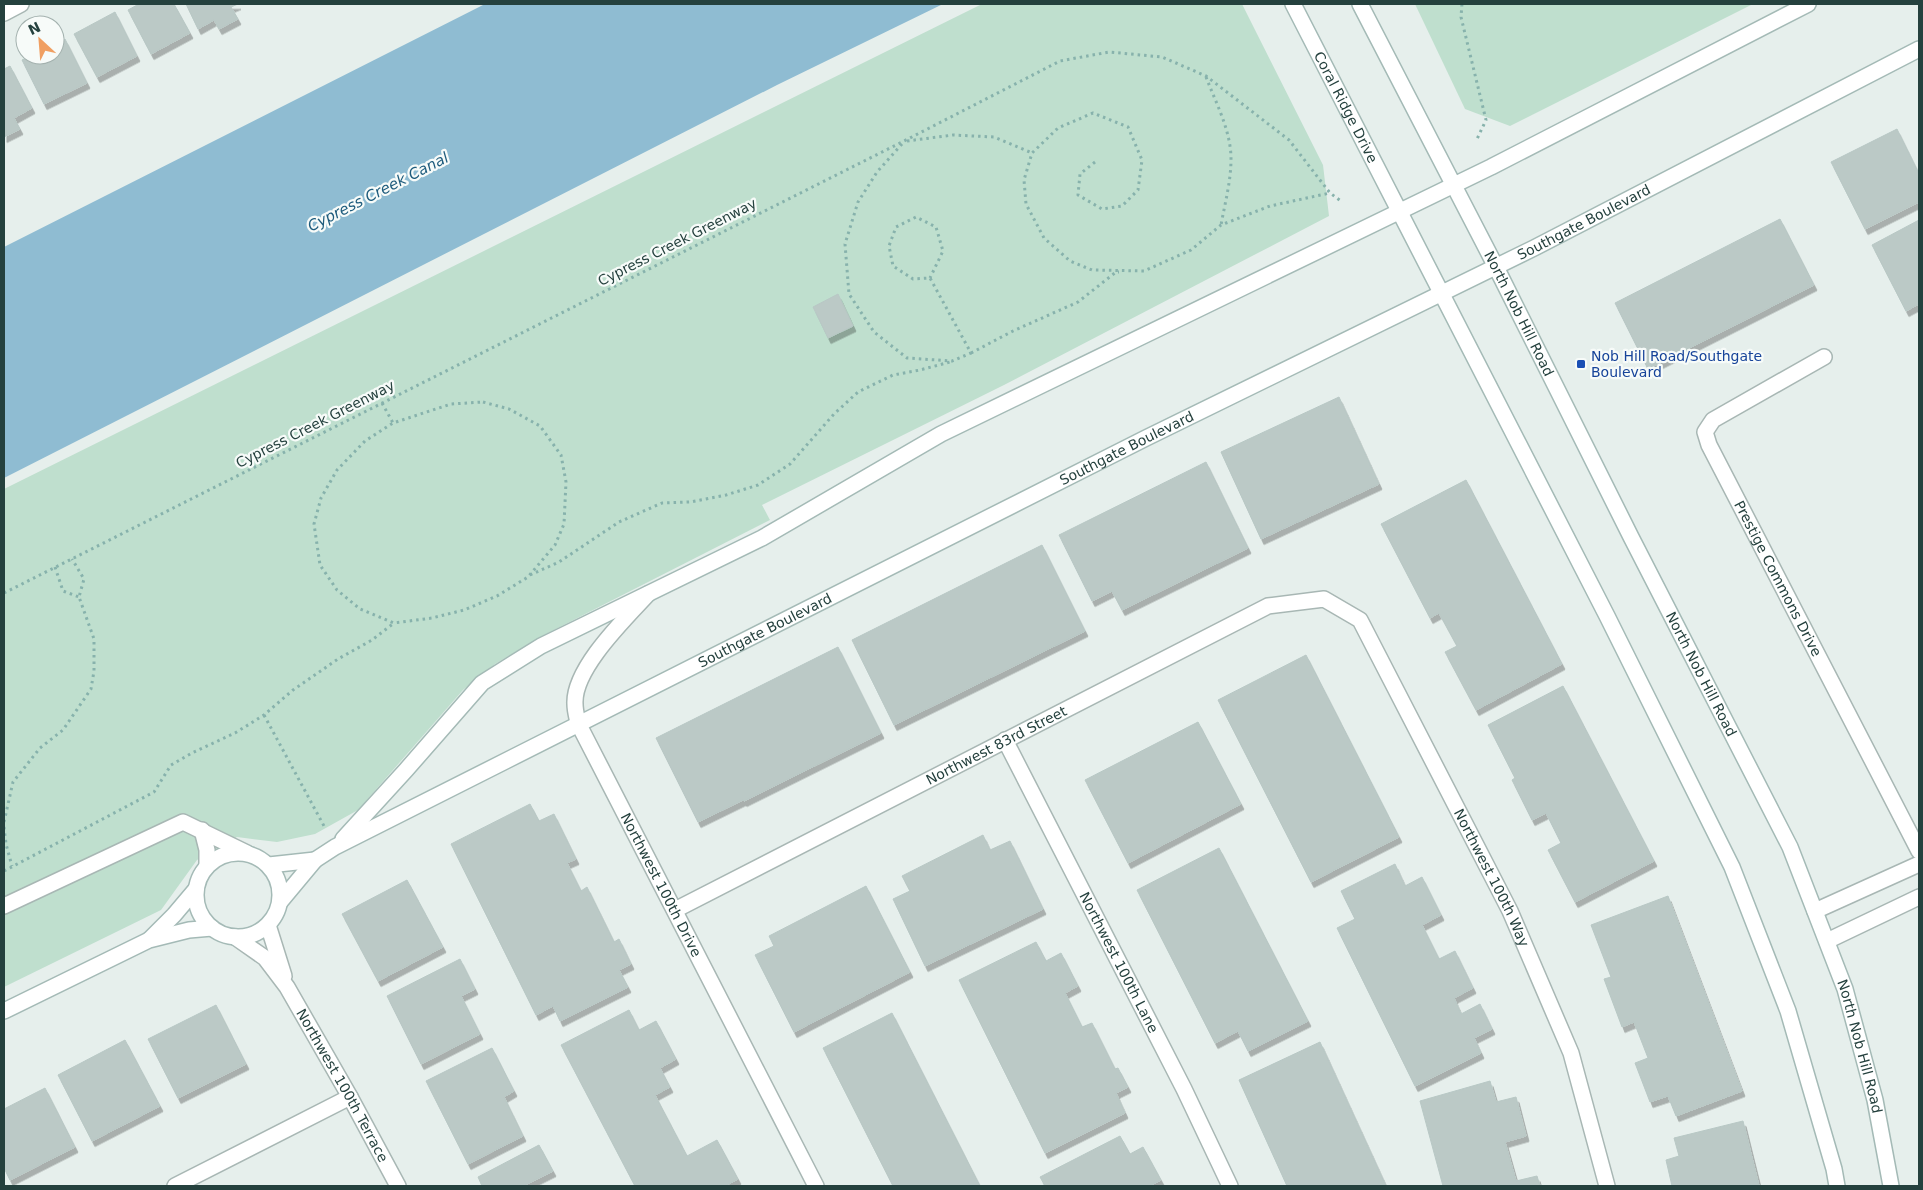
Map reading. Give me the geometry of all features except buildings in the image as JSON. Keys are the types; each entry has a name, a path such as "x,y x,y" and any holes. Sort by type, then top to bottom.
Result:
{"street":[{"path":"4,13 22,4"},
{"name":"Coral Ridge Drive","path":"1293,4 1399,211"},
{"path":"1360,4 1454,185"},
{"name":"Southgate Boulevard","path":"335,847 482,683 541,646 762,538 941,434 1454,185 1808,4"},
{"name":"Southgate Boulevard","path":"280,902 315,860 335,847 1146,438 1496,267 1919,49"},
{"name":"North Nob Hill Road","path":"1454,185 1790,847 1845,989 1875,1100 1891,1186"},
{"path":"1399,211 1607,616 1732,867 1788,1011 1834,1169 1837,1186"},
{"name":"Prestige Commons Drive","path":"1824,357 1713,420 1705,432 1709,445 1919,851"},
{"name":"Northwest 100th Drive","path":"649,593 603,644 581,680 575,703 578,723 816,1186"},
{"name":"Northwest 83rd Street","path":"675,910 1268,606 1324,599"},
{"name":"Northwest 100th Way","path":"1324,599 1360,620 1510,910 1571,1053 1607,1186"},
{"name":"Northwest 100th Lane","path":"1006,740 1184,1089 1230,1186"},
{"path":"4,906 183,822 259,857 269,865 281,889 276,915 268,925 258,932 247,936 235,937 222,934 204,920 199,910 196,889"},
{"path":"202,830 207,850 207,866"},
{"path":"149,940 196,889 200,876 207,866 218,858 232,853 247,853"},
{"name":"Southgate Boulevard","path":"269,865 315,860"},
{"path":"1815,911 1919,864"},
{"path":"1827,941 1919,897"},
{"name":"Northwest 100th Terrace","path":"268,925 287,986"},
{"path":"4,1011 149,940 189,930 212,928"},
{"name":"Northwest 100th Terrace","path":"235,937 265,958 287,986 398,1186"},
{"path":"175,1186 350,1097"}],"path":[{"path":"1462,4 1461,17 1486,120 1476,139"},
{"name":"Cypress Creek Greenway","path":"4,593 1060,61 1109,52 1162,57 1206,76 1289,140 1330,193 1341,201"},
{"path":"1206,76 1225,125 1231,158 1229,188 1221,225"},
{"path":"1096,162 1080,174 1078,195 1102,210 1122,206 1138,190 1142,160 1128,127 1093,114 1058,128 1032,153 1024,180 1026,204 1044,238 1070,261 1092,270 1144,271"},
{"path":"952,361 907,358 874,332 849,294 845,244 858,202 877,172 904,141 954,135 994,137 1032,153"},
{"path":"528,577 555,545 564,524 566,482 561,455 540,426 509,409 482,402 451,404 393,423 366,441 337,470 321,498 314,524 320,565 337,590 360,609 394,622 432,618 464,610 497,596 528,577 559,562 619,522 662,503 690,502 726,495 758,485 790,464 834,414 858,392 893,375 952,361 971,353 1013,331 1078,302 1116,272 1144,271 1191,250 1221,225 1270,206 1330,193"},
{"path":"916,216 936,227 943,251 930,278 913,279 893,266 889,246 896,227 916,216"},
{"path":"930,278 971,353"},
{"path":"382,402 393,423"},
{"path":"4,822 13,782 40,748 63,730 91,689 94,671 94,639 79,596 84,579 72,559"},
{"path":"55,568 63,591 79,596"},
{"path":"4,871 154,792 171,765 235,733 264,715 293,690 338,659 372,640 394,622"},
{"path":"264,715 325,829"},
{"path":"4,826 6,844 12,866"}],"green space":[{"path":"982,4 1242,4 1323,165 1329,216 1004,385 762,505 770,520 542,636 495,664 463,690 358,810 315,834 277,842 237,837 197,860 161,910 4,987 4,489"},
{"path":"1415,4 1753,4 1510,126 1465,109"}],"water":[{"name":"Cypress Creek Canal","path":"485,4 943,4 777,85 4,478 4,247"}],"place":[{"name":"Nob Hill Road/Southgate Boulevard","path":"1581,364"}]}
